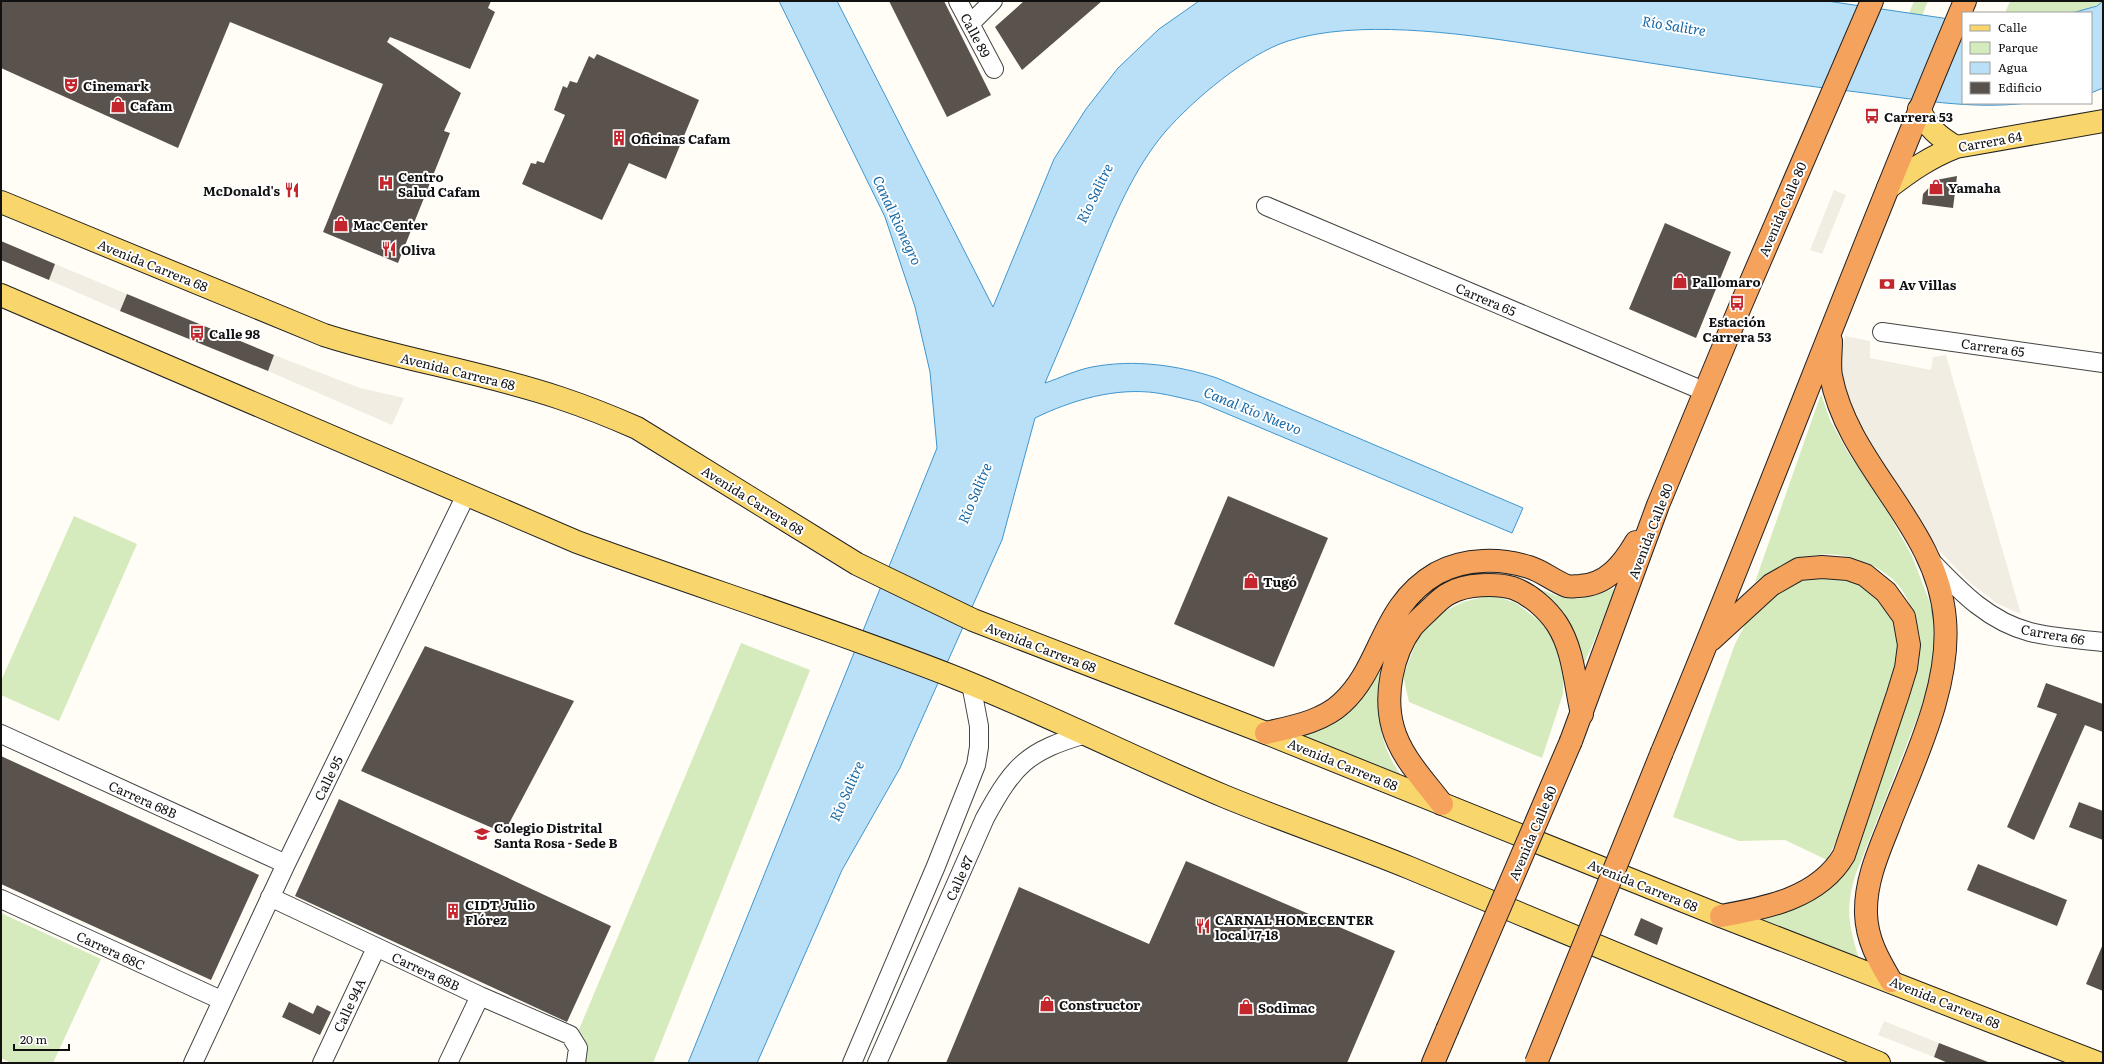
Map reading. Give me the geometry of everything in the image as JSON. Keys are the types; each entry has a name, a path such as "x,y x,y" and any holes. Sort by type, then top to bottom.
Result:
{"highway":[{"name":"Avenida Calle 80","path":"1433,1063 1582,714 1658,505 1740,308 1872,1"},
{"path":"1536,1063 1706,645 1832,325 1964,1"},
{"path":"1832,325 1830,374 1837,399 1849,430 1930,560 1945,620 1945,656 1929,721 1877,856 1868,891 1866,914 1871,945 1891,981"},
{"path":"1266,733 1308,722 1327,714 1342,703 1364,673 1394,613 1413,591 1438,573 1461,564 1492,561 1530,567 1569,586 1594,583 1616,571 1626,559 1658,505"},
{"path":"1706,645 1771,585 1799,570 1822,567 1848,569 1865,576 1886,592 1904,617 1909,645 1906,668 1898,694 1844,855 1838,866 1816,886 1789,899 1721,916"},
{"path":"1442,804 1401,749 1393,728 1389,702 1391,682 1399,653 1412,627 1434,605 1450,593 1470,587 1489,586 1513,588 1537,602 1556,624 1565,640 1582,714"}],"main road":[{"path":"1919,109 1924,120 1935,134 1956,147"},
{"name":"Carrera 64","path":"1888,188 1919,164 1935,155 1956,147 2103,121"},
{"name":"Avenida Carrera 68","path":"1,202 324,335 375,351 519,386 600,412 637,428 857,564 973,620 1266,733 1721,916 2098,1063"},
{"path":"1,295 577,542 670,576 829,630 961,680 1224,796 1410,868 1478,898 1705,989 1879,1063"}],"street":[{"name":"Calle 89","path":"958,1 994,69"},
{"path":"970,24 993,1"},
{"name":"Carrera 65","path":"1266,206 1706,392"},
{"name":"Carrera 65","path":"1882,332 2103,363"},
{"name":"Calle 95","path":"193,1063 270,897 466,495"},
{"name":"Carrera 66","path":"1930,560 1972,602 1994,617 2030,632 2103,642"},
{"name":"Calle 87","path":"852,1063 936,866 976,765 979,747 978,726 961,680"},
{"name":"Carrera 68B","path":"1,734 286,864"},
{"name":"Calle 87","path":"877,1063 985,818 1002,787 1031,756 1046,748 1086,734"},
{"name":"Carrera 68B","path":"270,897 376,948 570,1036 577,1055"},
{"name":"Carrera 68C","path":"1,899 221,1000"},
{"name":"Calle 94A","path":"322,1063 376,948"},
{"path":"448,1063 480,996"}],"green space":[{"path":"1914,1 1928,1 1911,43 1899,38"},
{"path":"2010,1 2103,1 2093,7 2075,12 2005,12"},
{"path":"1821,394 1830,420 1847,451 1886,509 1912,556 1935,616 1937,652 1925,698 1855,876 1852,888 1849,909 1853,937 1859,959 1754,916 1820,892 1842,876 1851,865 1907,702 1919,653 1920,634 1905,594 1886,574 1867,563 1851,557 1836,555 1822,554 1808,556 1782,566 1755,582"},
{"path":"74,516 137,544 59,721 1,695 1,681"},
{"path":"1827,575 1861,583 1883,601 1896,626 1898,659 1888,695 1843,826 1827,860 1785,840 1739,841 1673,817 1735,644 1749,617 1789,582"},
{"path":"1617,587 1581,671 1568,626 1557,608 1540,589 1561,597 1579,598 1596,595"},
{"path":"1491,595 1516,603 1543,624 1559,651 1563,677 1563,694 1542,758 1409,702 1403,676 1417,640 1435,616 1463,602"},
{"path":"741,643 810,670 653,1063 565,1063"},
{"path":"1386,662 1381,692 1380,720 1386,748 1401,775 1293,732 1353,706 1369,689"},
{"path":"1,913 101,959 53,1063 11,1063 1,1058"}],"shaded area":[{"path":"1834,190 1846,195 1822,254 1810,250"},
{"path":"55,264 127,294 120,311 49,280"},
{"path":"1845,336 1870,341 1870,358 1931,370 1933,357 1946,355 2021,614 1998,604 1969,582 1937,548 1854,415 1844,388 1839,365"},
{"path":"274,355 360,388 404,398 392,425 268,371"},
{"path":"1884,1021 1939,1043 1934,1057 1878,1035"}],"water":[{"path":"779,1 837,1 993,307 1054,159 1086,109 1118,68 1159,29 1199,1 1827,1 1962,21 1962,104 1942,103 1816,87 1734,76 1501,40 1439,32 1407,30 1376,29 1345,31 1315,34 1288,41 1255,56 1222,79 1177,119 1165,132 1143,162 1117,211 1045,383 1086,368 1108,365 1155,365 1202,373 1217,378 1523,508 1512,533 1199,402 1157,393 1126,392 1094,396 1035,418 1002,540 900,768 842,870 757,1063 688,1063 937,448 930,372 915,307 885,217"},
{"path":"2103,1 2103,88 2092,93 2092,12 2076,12 2097,6"},
{"path":"1964,104 2017,104 2006,105"}],"building":[{"path":"1,1 491,1 488,8 495,12 470,69 390,37 387,42 461,93 444,131 450,133 398,263 323,232 383,84 230,22 178,148 1,68"},
{"path":"889,1 944,1 991,95 947,117"},
{"path":"1024,1 1102,1 1022,70 995,27"},
{"name":"Oficinas Cafam","path":"597,54 699,100 666,179 629,163 602,220 522,184 531,163 536,164 537,161 544,163 565,115 554,110 563,86 567,88 570,81 577,83 589,56 594,59"},
{"path":"1957,176 1953,208 1922,204 1923,194 1936,180"},
{"name":"Pallomaro","path":"1665,223 1731,252 1696,338 1629,309"},
{"path":"1,241 55,264 49,280 1,260"},
{"name":"Calle 98","path":"127,294 274,355 268,371 120,311"},
{"name":"Tugó","path":"1228,496 1328,538 1274,667 1174,624"},
{"path":"425,646 574,701 504,833 361,771"},
{"path":"2046,683 2103,704 2103,732 2085,725 2034,840 2007,827 2057,714 2037,707"},
{"path":"1,756 259,875 211,980 1,884"},
{"name":"CIDT Julio Flórez","path":"339,799 611,926 567,1022 295,896"},
{"path":"2079,802 2103,811 2103,840 2069,827"},
{"name":"Sodimac","path":"1186,861 1395,951 1347,1063 946,1063 1019,887 1149,944"},
{"path":"1978,864 2067,900 2057,926 1967,890"},
{"path":"1641,918 1663,928 1657,945 1634,935"},
{"path":"2103,944 2103,991 2086,984"},
{"path":"289,1002 313,1014 317,1005 331,1012 320,1035 282,1017"},
{"path":"1939,1043 1988,1063 1948,1063 1934,1057"}],"place":[{"name":"Cinemark","path":"71,85"},
{"name":"Cafam","path":"118,105"},
{"name":"Carrera 53","path":"1872,116"},
{"name":"Oficinas Cafam","path":"619,138"},
{"name":"Centro Salud Cafam","path":"386,183"},
{"name":"Yamaha","path":"1936,187"},
{"name":"McDonald's","path":"292,190"},
{"name":"Mac Center","path":"341,224"},
{"name":"Oliva","path":"389,249"},
{"name":"Pallomaro","path":"1680,281"},
{"name":"Av Villas","path":"1887,284"},
{"name":"Estación Carrera 53","path":"1737,303"},
{"name":"Calle 98","path":"197,333"},
{"name":"Tugó","path":"1251,581"},
{"name":"Colegio Distrital Santa Rosa - Sede B","path":"482,834"},
{"name":"CIDT Julio Flórez","path":"453,911"},
{"name":"CARNAL HOMECENTER local 17-18","path":"1203,926"},
{"name":"Constructor","path":"1047,1004"},
{"name":"Sodimac","path":"1246,1007"}],"water label":[{"name":"Río Salitre","path":"1674,25"},
{"name":"Río Salitre","path":"1094,193"},
{"name":"Canal Rionegro","path":"898,220"},
{"name":"Canal Río Nuevo","path":"1253,410"},
{"name":"Río Salitre","path":"974,493"},
{"name":"Río Salitre","path":"846,791"}]}
